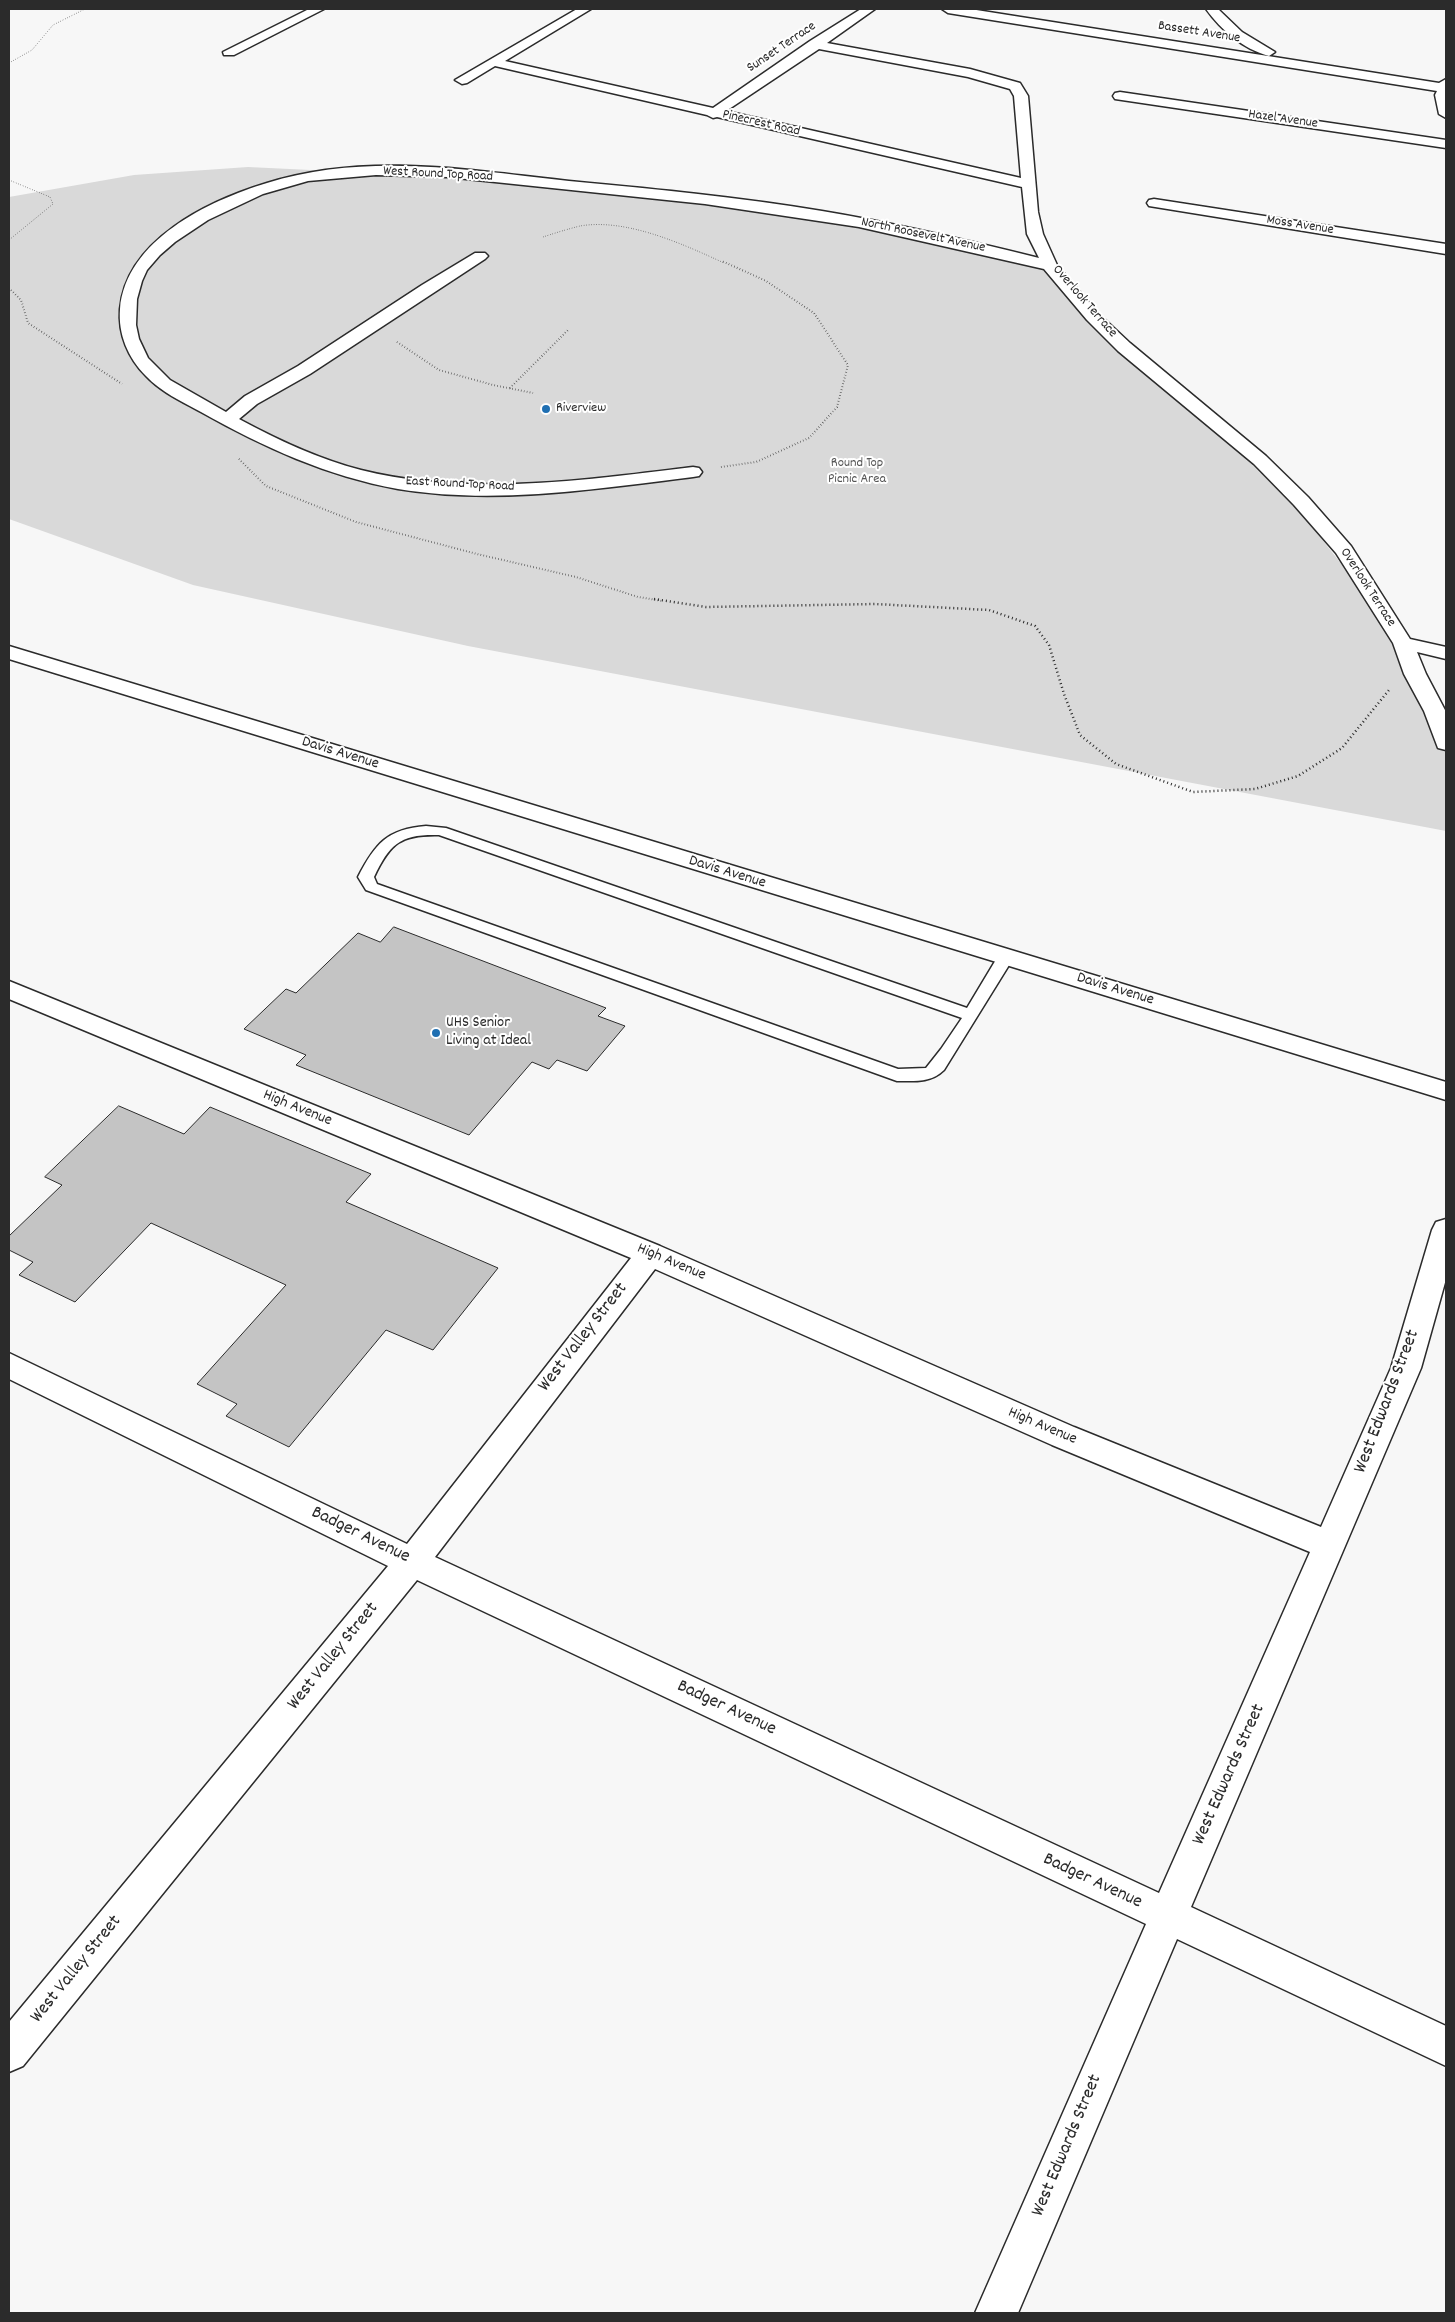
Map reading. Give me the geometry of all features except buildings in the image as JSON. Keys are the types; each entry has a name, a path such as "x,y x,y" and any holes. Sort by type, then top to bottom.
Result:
{"street":[{"path":"229,52 318,9"},
{"path":"462,80 585,9"},
{"name":"Sunset Terrace","path":"713,114 814,44 869,9"},
{"name":"Bassett Avenue","path":"948,9 1445,86"},
{"path":"1212,9 1223,25 1239,37 1268,51 1308,66"},
{"name":"Overlook Terrace","path":"814,44 970,73 1015,86 1021,96 1031,212 1035,234 1050,266 1093,317 1124,347 1260,460 1301,501 1344,550 1403,643"},
{"name":"Pinecrest Road","path":"493,62 713,114 1029,184"},
{"path":"1445,86 1442,95 1446,114"},
{"name":"Hazel Avenue","path":"1120,96 1446,144"},
{"name":"West Round Top Road","path":"128,300 134,282 143,265 170,239 194,222 241,198 274,185 315,175 352,172 449,174 626,191 795,212"},
{"name":"Moss Avenue","path":"1154,203 1446,249"},
{"name":"North Roosevelt Avenue","path":"795,212 939,239 1050,266"},
{"path":"235,424 251,400 304,370 480,256"},
{"name":"East Round Top Road","path":"128,300 127,324 134,347 144,364 158,379 235,424 313,461 364,476 431,486 503,490 572,487 693,472"},
{"path":"1403,643 1446,652"},
{"path":"1403,643 1415,674 1435,711 1446,743"},
{"name":"Davis Avenue","path":"9,652 1446,1091"},
{"name":"High Avenue","path":"9,989 650,1254 1063,1436 1330,1546"},
{"name":"West Edwards Street","path":"996,2313 1406,1368 1446,1230"},
{"name":"West Valley Street","path":"9,2052 412,1562 650,1254"},
{"name":"Badger Avenue","path":"9,1365 412,1562 1446,2046"}],"lane":[{"path":"970,1015 441,830 406,832 389,840 374,857 366,877 371,887 897,1076 919,1075 932,1072 970,1015 1006,957"}],"path":[{"path":"9,63 32,50 53,25 85,9"},
{"path":"9,180 50,197 52,204 9,240"},
{"path":"543,237 581,226 610,225 653,234 707,254 766,281 814,313 848,365 837,407 809,438 756,462 693,472"},
{"path":"9,288 21,300 28,323 124,385"},
{"path":"373,324 432,366 475,380 532,393"},
{"path":"510,388 568,330"},
{"path":"235,424 229,446 266,486 356,522 477,554 576,577 638,597 706,607 875,604 989,610 1035,626 1050,645 1064,694 1080,735 1116,764 1193,792 1255,789 1298,776 1342,748 1384,694 1415,674"}],"green space":[{"name":"Round Top Picnic Area","path":"248,167 519,180 795,212 1050,266 1124,347 1260,460 1403,643 1446,752 1446,831 468,646 193,585 9,519 9,197 134,175"}],"place":[{"name":"Riverview","path":"546,409"},
{"name":"UHS Senior Living at Ideal","path":"436,1033"}]}
